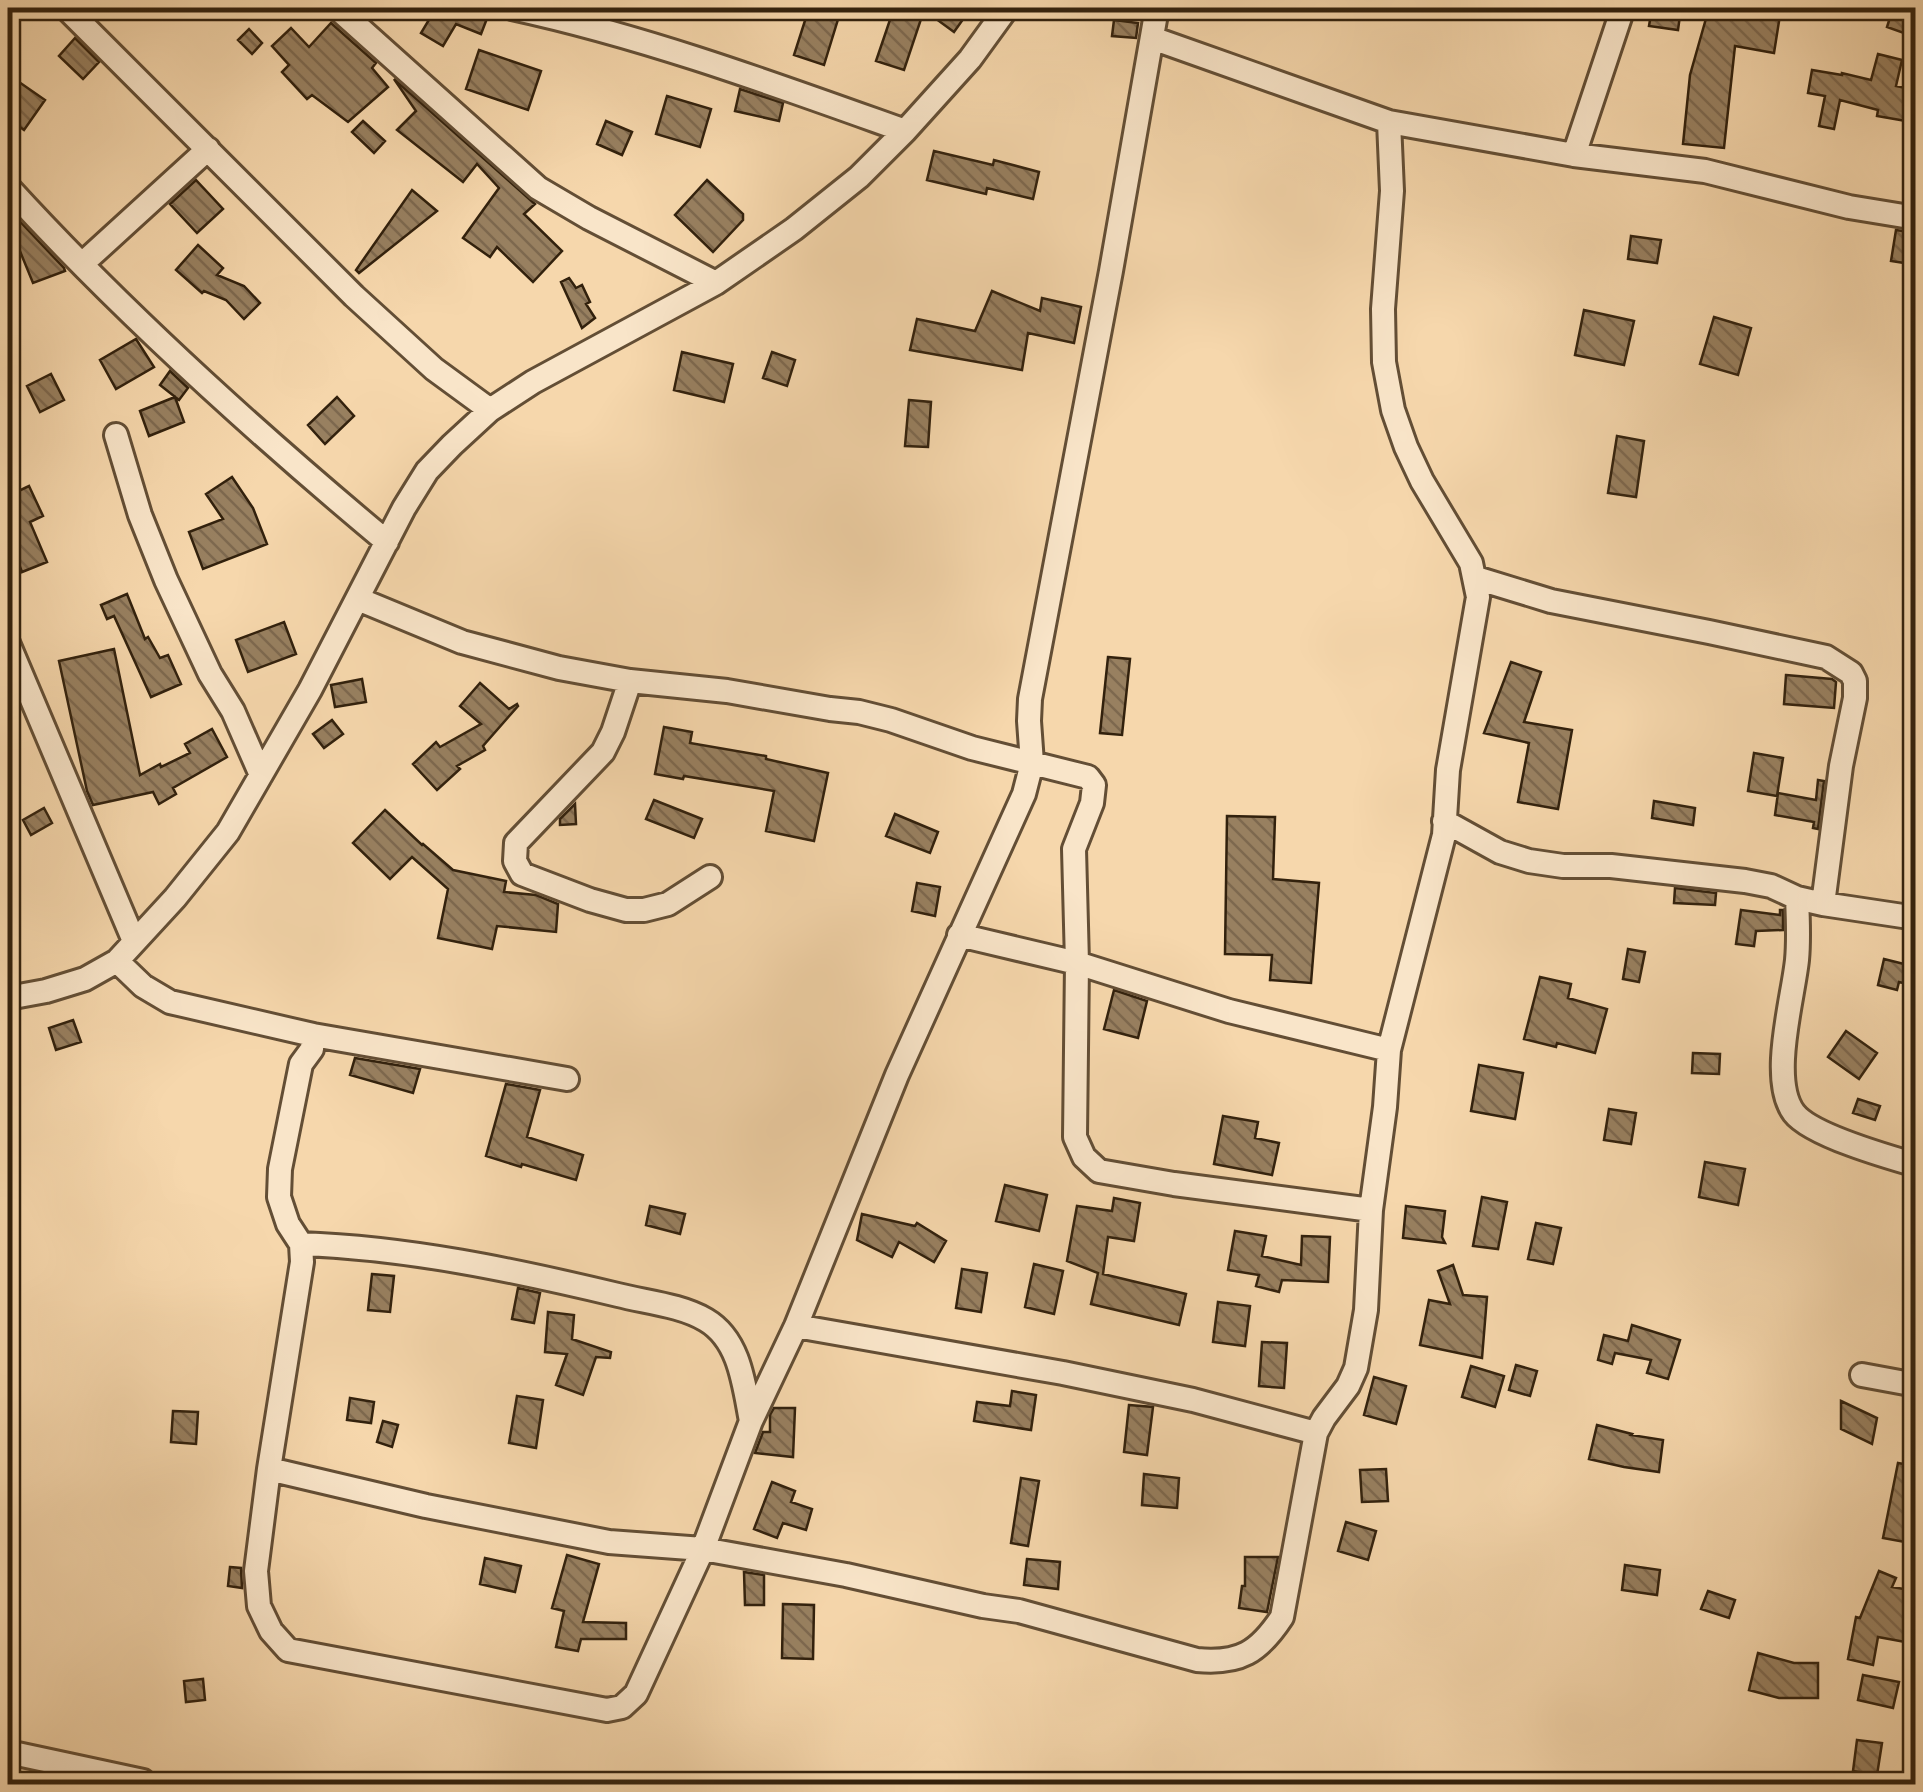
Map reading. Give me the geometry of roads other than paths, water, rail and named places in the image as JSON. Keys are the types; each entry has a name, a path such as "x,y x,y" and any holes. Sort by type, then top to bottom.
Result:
{"street":[{"path":"66,8 354,296 434,369 490,410"},
{"path":"336,8 538,188 716,283"},
{"path":"512,8 736,70 904,132"},
{"path":"8,998 46,992 84,979 116,961 175,898 228,832 310,690 427,472 490,410 716,283 794,229 859,177 970,59 1007,8"},
{"path":"314,1035 312,1049 301,1064 280,1169 279,1198 288,1224 301,1244 302,1262 256,1571 260,1606 271,1631 288,1650 607,1710 622,1706 636,1694 702,1549 898,1075 1024,794 1032,762 1030,699 1157,8"},
{"path":"1574,156 1623,8"},
{"path":"1152,38 1389,122 1574,156 1705,171 1850,208 1916,218"},
{"path":"269,1469 426,1506 610,1542 702,1549 846,1575 1019,1611 1198,1660 1228,1660 1258,1648 1282,1617 1316,1433 1356,1368 1366,1310 1371,1210 1389,1050 1440,852 1448,770 1478,597 1471,563 1406,448 1393,410 1384,362 1383,309 1392,191 1389,122"},
{"path":"82,264 208,148"},
{"path":"8,187 62,247 272,444 387,542"},
{"path":"116,435 140,514 166,580 261,775"},
{"path":"1476,578 1551,601 1826,658 1851,672 1855,698 1841,766 1823,904"},
{"path":"358,599 462,642 559,668 859,712 972,748 1088,777 1094,785 1092,803 1074,849 1075,1137 1084,1158 1099,1171 1371,1210"},
{"path":"8,643 134,941"},
{"path":"630,681 603,752 516,843 514,861 522,874 626,910 668,904 710,876"},
{"path":"1444,822 1500,852 1529,861 1745,881 1823,904 1916,918"},
{"path":"1797,898 1797,965 1783,1058 1787,1099 1795,1114 1810,1127 1916,1165"},
{"path":"959,935 1077,963 1230,1011 1389,1050"},
{"path":"116,961 143,986 170,1002 314,1035 567,1079"},
{"path":"301,1244 354,1246 506,1269 707,1320 728,1340 741,1368 752,1421"},
{"path":"796,1326 1081,1376 1193,1400 1316,1433"},
{"path":"1862,1375 1916,1385"},
{"path":"8,1752 143,1781"}]}
